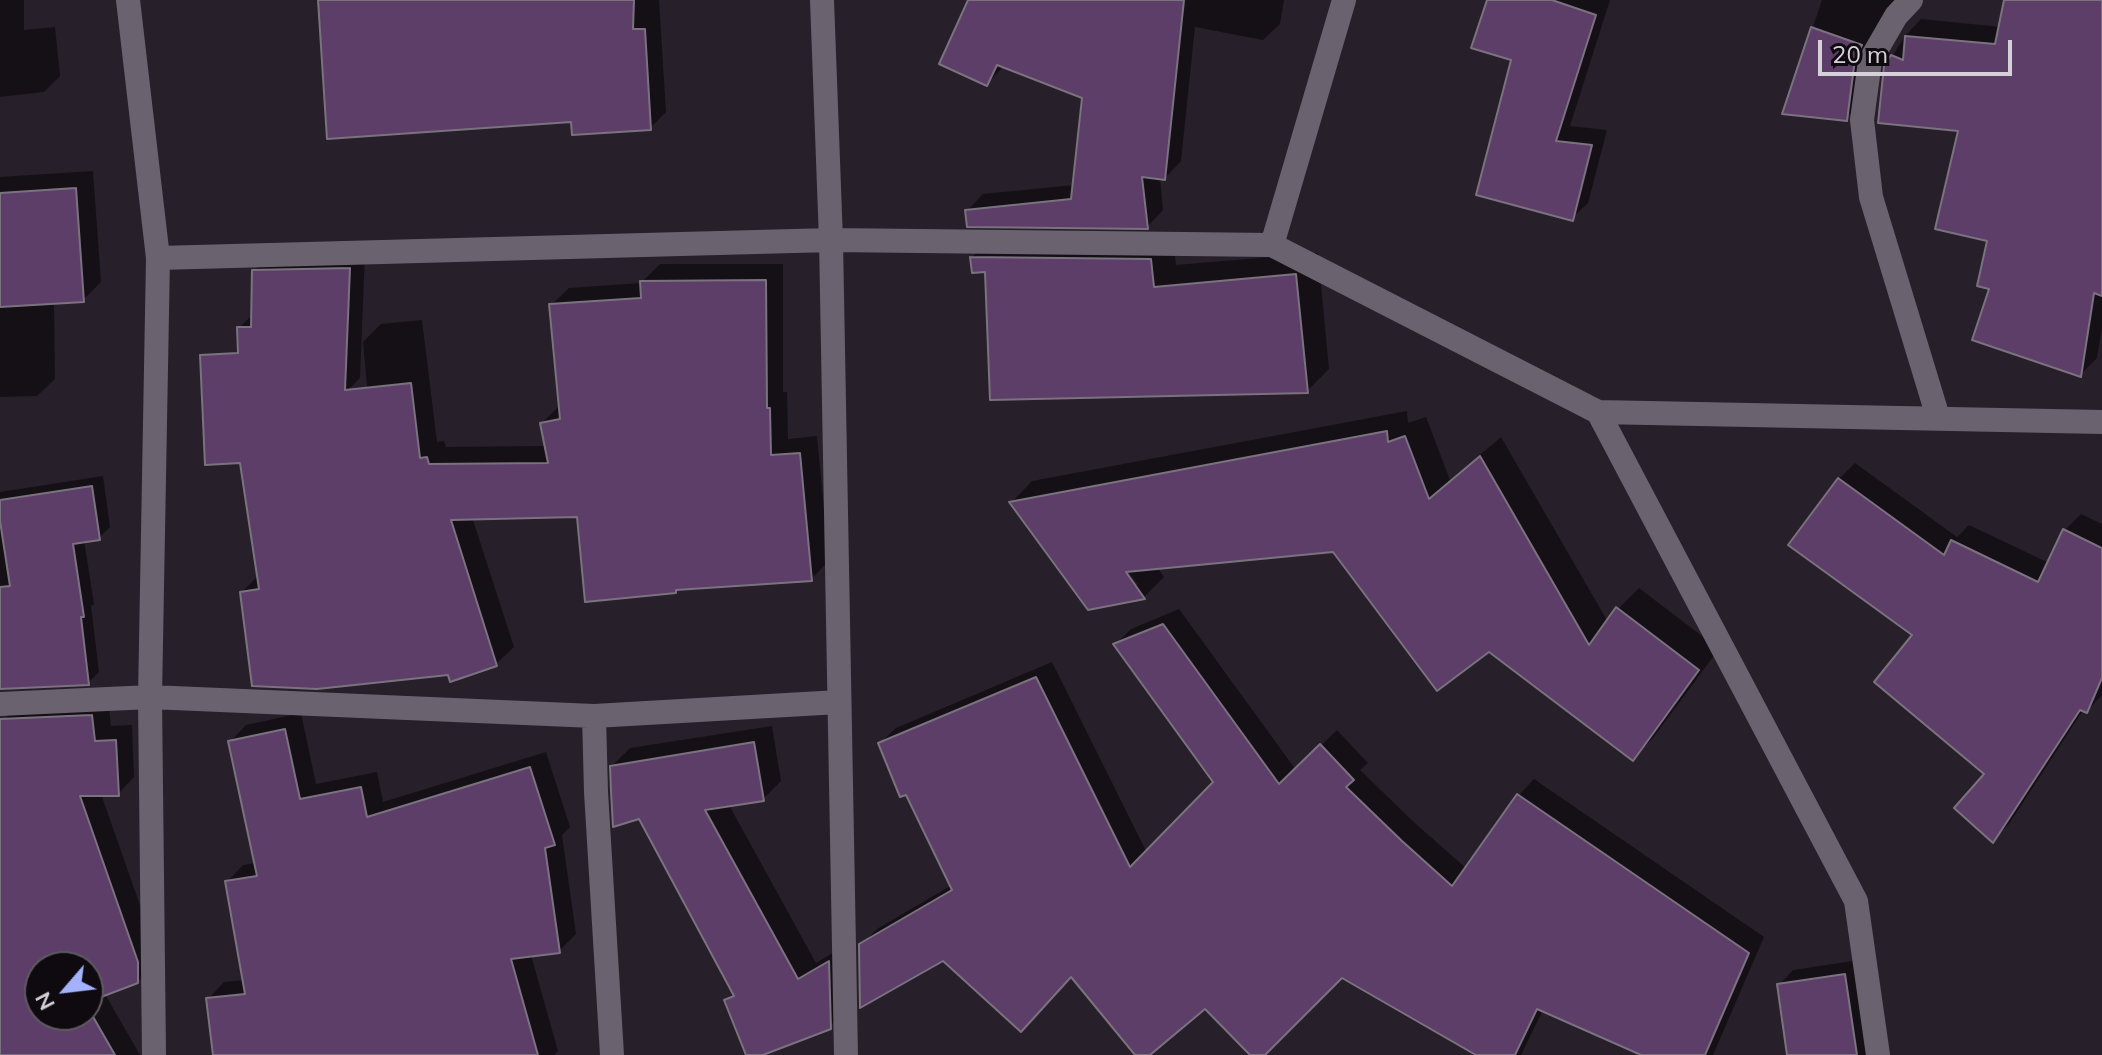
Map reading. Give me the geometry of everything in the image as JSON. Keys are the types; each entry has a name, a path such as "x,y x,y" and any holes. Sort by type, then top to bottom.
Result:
{"street":[{"path":"128,0 158,258 150,697 154,1055"},
{"path":"822,0 831,240 846,1055"},
{"path":"1272,245 1344,0"},
{"path":"1911,0 1896,16 1870,61 1862,120 1871,197 1938,417"},
{"path":"158,258 831,240 1272,245 1598,412 2102,422"},
{"path":"1598,412 1856,901 1878,1055"},
{"path":"0,704 150,697 594,716 839,702"},
{"path":"594,716 612,1055"}],"building":[{"path":"318,0 634,0 633,29 645,29 651,130 572,135 571,122 327,139"},
{"path":"968,0 1184,0 1165,180 1142,177 1148,229 967,227 965,210 1071,199 1082,98 997,65 987,86 939,64"},
{"path":"1487,0 1552,0 1596,15 1556,141 1592,145 1573,221 1476,195 1511,60 1471,48"},
{"path":"2004,0 2102,0 2102,296 2094,293 2081,377 1972,340 1989,289 1977,286 1987,241 1935,229 1958,131 1878,123 1884,66 1891,55 1903,60 1905,36 1995,44"},
{"path":"1811,27 1862,45 1855,59 1847,121 1782,114"},
{"path":"76,188 84,302 0,307 0,193"},
{"path":"970,257 1151,259 1154,287 1296,274 1308,393 990,400 985,272 972,273"},
{"path":"350,268 345,390 411,383 420,458 427,457 429,464 548,463 540,423 560,419 549,304 641,298 640,281 766,280 767,408 770,408 771,455 800,453 812,581 676,590 676,593 585,602 577,517 451,520 497,666 450,682 448,675 317,689 252,686 240,592 259,589 240,463 205,465 200,355 238,353 237,327 251,327 252,270"},
{"path":"1387,431 1388,442 1405,436 1429,499 1480,456 1589,645 1616,607 1699,670 1633,761 1489,652 1437,691 1333,552 1126,572 1145,599 1088,610 1009,502"},
{"path":"1838,478 1944,555 1951,540 2038,582 2063,529 2102,548 2102,678 2087,713 2080,710 1993,843 1954,808 1984,774 1874,682 1912,635 1788,545"},
{"path":"92,486 100,540 73,544 84,617 81,617 89,685 0,689 0,587 10,586 0,521 0,500"},
{"path":"1163,624 1279,784 1320,744 1354,780 1346,787 1452,886 1517,794 1749,953 1705,1055 1641,1055 1537,1009 1515,1055 1476,1055 1342,978 1265,1055 1250,1055 1205,1009 1150,1055 1135,1055 1071,977 1021,1032 943,961 860,1008 859,944 952,890 906,795 900,797 878,743 1036,677 1130,867 1213,782 1113,644"},
{"path":"92,715 95,741 116,740 119,796 80,796 138,962 138,983 104,996 104,951 24,951 24,1031 101,1031 115,1055 0,1055 0,719"},
{"path":"285,729 300,799 361,787 367,817 530,767 555,845 545,848 560,953 511,959 538,1055 213,1055 206,998 245,994 225,881 257,876 228,741"},
{"path":"754,742 764,801 705,810 798,979 829,961 831,1029 763,1055 746,1055 724,1000 734,996 639,819 613,827 610,766"},
{"path":"1845,974 1857,1055 1787,1055 1777,984"}]}
